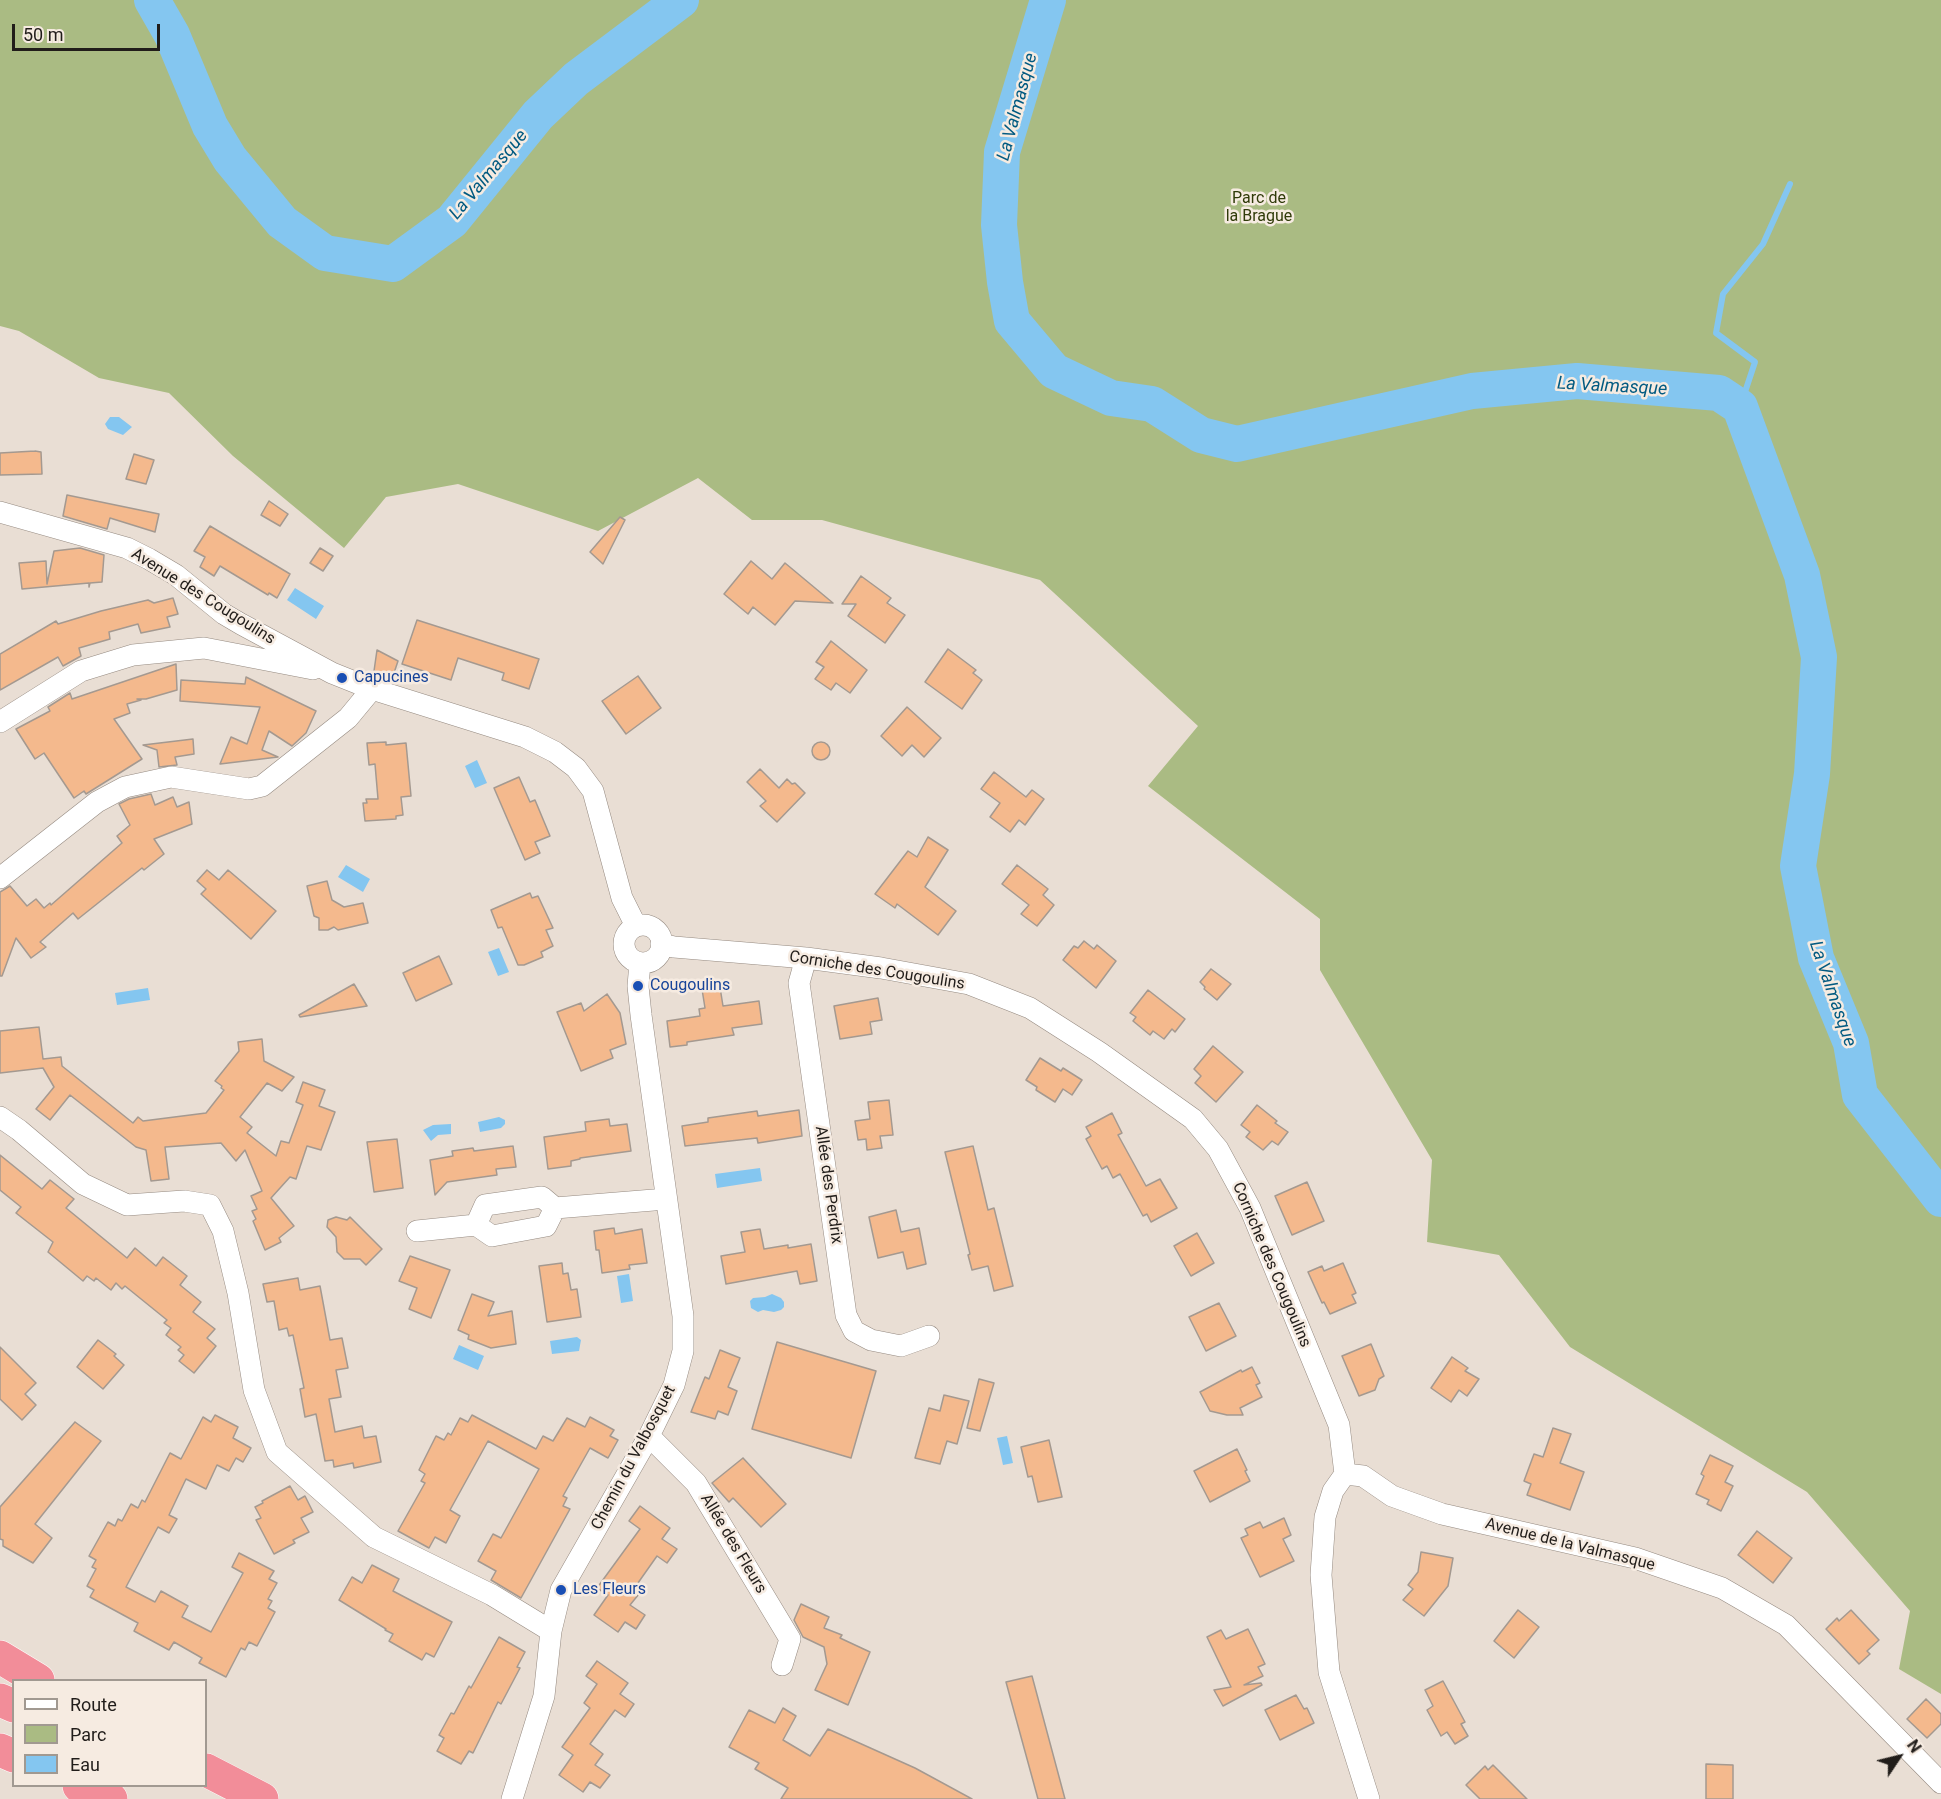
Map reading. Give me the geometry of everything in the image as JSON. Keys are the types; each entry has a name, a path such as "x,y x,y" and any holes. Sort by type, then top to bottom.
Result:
{"highway":[{"path":"0,1657 36,1679"},
{"path":"207,1771 262,1799"},
{"path":"84,1787 111,1799"},
{"path":"195,1787 222,1799"}],"street":[{"name":"Avenue des Cougoulins","path":"0,512 100,539 149,559 176,575 224,614 281,655"},
{"path":"0,722 81,671 133,655 204,648 281,655 372,689 525,737 555,752 576,768 592,791 622,898 636,926"},
{"path":"0,878 97,802 125,787 171,777 249,789 262,786 348,718 372,689"},
{"path":"642,925 653,929 660,938 661,944 660,951 652,960 640,963 629,957 624,946 627,934 636,926 642,925"},
{"name":"Corniche des Cougoulins","path":"661,944 806,958 881,968 969,984 1030,1008 1099,1052 1193,1119 1218,1149 1250,1208 1339,1425 1346,1474"},
{"name":"Allée des Perdrix","path":"806,958 799,983 846,1315 854,1331 871,1340 901,1346 929,1336"},
{"name":"Chemin du Valbosquet","path":"512,1799 544,1696 551,1631 561,1590 649,1436 674,1385 683,1352 683,1316 640,1015 638,986 640,963"},
{"path":"0,1117 19,1130 83,1184 127,1205 184,1200 210,1205 226,1240 238,1293 254,1390 277,1452 374,1537 492,1595 551,1631"},
{"path":"476,1225 485,1205 542,1197 555,1208 666,1199"},
{"path":"417,1231 476,1225 492,1236 546,1226 555,1208"},
{"name":"Allée des Fleurs","path":"649,1436 696,1483 790,1639 782,1665"},
{"path":"1346,1474 1333,1491 1325,1517 1321,1575 1329,1672 1369,1799"},
{"name":"Avenue de la Valmasque","path":"1346,1474 1363,1476 1392,1496 1442,1514 1635,1558 1722,1588 1786,1625 1941,1783"}],"green space":[{"name":"Parc de la Brague","path":"0,0 1941,0 1941,1694 1899,1669 1910,1611 1807,1492 1570,1347 1499,1255 1427,1242 1432,1160 1320,970 1320,919 1148,786 1198,726 1040,580 822,520 752,520 698,478 598,531 458,484 386,497 344,548 233,456 169,393 99,378 19,331 0,326"}],"water":[{"path":"110,417 119,417 132,427 123,435 108,429 105,424"},
{"path":"295,588 324,606 316,619 287,600"},
{"path":"477,760 487,783 475,788 465,766"},
{"path":"346,865 370,879 363,892 338,877"},
{"path":"499,948 509,972 498,976 488,952"},
{"path":"148,988 150,1000 117,1005 115,993"},
{"path":"499,1117 505,1120 501,1128 480,1132 478,1122"},
{"path":"451,1124 451,1134 438,1135 431,1141 423,1130 433,1125"},
{"path":"760,1168 762,1181 717,1188 715,1174"},
{"path":"629,1274 633,1301 621,1303 617,1276"},
{"path":"772,1294 784,1302 781,1310 758,1312 751,1308 750,1301 753,1298"},
{"path":"577,1337 581,1340 579,1351 552,1354 550,1341"},
{"path":"459,1345 484,1356 478,1370 453,1359"},
{"path":"1007,1436 1013,1463 1003,1465 997,1438"}],"building":[{"path":"41,452 42,474 0,475 0,453"},
{"path":"134,454 154,460 146,484 126,479"},
{"path":"67,495 159,514 155,532 110,518 107,529 63,516"},
{"path":"269,501 288,514 280,526 261,515"},
{"path":"620,517 625,520 603,564 590,552"},
{"path":"210,526 290,574 277,598 220,566 214,576 200,567 205,557 194,551"},
{"path":"80,548 104,555 102,582 90,583 89,587 89,583 22,589 19,563 46,561 47,584 54,551"},
{"path":"320,548 333,556 323,571 310,563"},
{"path":"751,561 772,579 785,563 833,603 795,601 775,625 753,607 748,614 724,594"},
{"path":"861,576 891,598 887,603 905,615 885,643 848,616 856,604 842,604"},
{"path":"173,598 178,614 167,617 170,627 141,633 138,624 109,632 110,639 79,648 81,656 63,666 58,657 0,690 0,654 56,621 58,624 148,600 154,603"},
{"path":"417,620 539,659 529,689 502,680 504,673 458,658 451,680 402,664"},
{"path":"831,641 867,670 850,693 836,683 831,690 815,679 824,667 816,662"},
{"path":"948,649 976,670 973,673 982,680 962,709 925,682"},
{"path":"377,650 398,661 392,679 374,671"},
{"path":"176,664 177,690 146,699 137,699 141,700 127,704 130,713 114,719 142,759 86,794 84,791 74,798 44,753 35,759 16,729 50,711 48,707 70,693 72,699"},
{"path":"638,676 661,708 626,734 602,701"},
{"path":"246,677 316,711 306,733 292,746 269,731 262,750 278,757 220,764 231,737 247,744 260,707 180,701 181,680 245,684"},
{"path":"907,707 941,738 924,757 912,745 902,756 881,736"},
{"path":"193,739 194,754 175,757 177,765 159,767 157,750 143,745"},
{"path":"386,742 386,745 406,743 411,796 401,797 403,815 396,816 396,819 365,821 363,803 367,803 366,799 378,799 375,764 369,765 367,743"},
{"path":"817,742 825,742 830,747 828,758 817,760 812,755 812,747"},
{"path":"760,769 779,788 787,779 805,793 777,822 760,806 766,801 747,782"},
{"path":"994,772 1026,797 1032,790 1044,799 1025,825 1019,820 1010,832 990,817 1000,803 981,789"},
{"path":"519,777 530,802 535,800 550,836 535,842 540,853 525,860 494,788"},
{"path":"151,794 155,805 173,797 177,807 189,802 192,824 154,839 164,854 144,870 142,868 78,919 73,913 40,942 46,947 31,958 16,938 2,976 0,976 0,892 10,886 27,906 36,899 44,908 50,903 51,905 122,843 117,836 130,825 119,804"},
{"path":"928,837 948,850 925,887 956,911 938,935 897,904 895,908 875,894 908,851 917,857"},
{"path":"1017,865 1048,889 1043,895 1054,905 1037,926 1021,914 1029,905 1002,884"},
{"path":"207,870 219,880 228,870 276,911 251,939 201,894 206,889 197,881"},
{"path":"327,881 332,900 344,907 363,903 368,923 338,930 334,927 319,930 319,918 314,916 307,886"},
{"path":"530,893 532,898 538,896 553,928 546,930 553,946 541,952 543,957 524,965 518,965 502,927 498,928 491,910"},
{"path":"1084,941 1094,949 1097,945 1116,961 1096,988 1063,960 1074,946 1078,948"},
{"path":"439,956 452,984 416,1001 403,973"},
{"path":"1211,969 1231,984 1217,1000 1204,989 1205,987 1200,982"},
{"path":"719,981 723,1006 759,1001 762,1024 732,1028 734,1035 670,1047 667,1021 700,1016 699,1009 705,1008 701,983"},
{"path":"354,984 367,1006 300,1017 299,1015"},
{"path":"1148,990 1185,1019 1175,1032 1172,1029 1164,1039 1153,1031 1150,1035 1133,1021 1136,1017 1130,1013"},
{"path":"607,994 620,1013 626,1044 610,1050 613,1058 581,1071 557,1012 581,1003 584,1011"},
{"path":"878,998 882,1020 870,1022 872,1034 840,1039 834,1006"},
{"path":"39,1027 43,1059 61,1057 62,1066 133,1123 138,1117 143,1121 206,1113 224,1090 215,1081 239,1051 238,1042 262,1039 264,1061 294,1077 282,1091 267,1083 240,1117 252,1127 247,1133 276,1156 281,1141 289,1143 303,1105 296,1102 303,1082 325,1090 319,1106 335,1112 321,1150 307,1146 296,1179 290,1177 271,1198 294,1226 279,1238 281,1242 265,1250 253,1221 256,1219 252,1211 257,1209 251,1196 262,1191 245,1150 236,1161 221,1143 165,1147 169,1179 151,1181 146,1150 136,1147 70,1095 50,1120 36,1109 54,1087 43,1068 0,1073 0,1031"},
{"path":"1213,1046 1243,1072 1216,1102 1195,1083 1201,1076 1194,1069"},
{"path":"1040,1058 1061,1071 1063,1068 1082,1080 1072,1095 1063,1089 1055,1102 1036,1090 1037,1087 1026,1080"},
{"path":"889,1100 893,1135 880,1136 882,1148 867,1150 866,1139 858,1140 855,1121 870,1119 868,1102"},
{"path":"1257,1105 1288,1132 1278,1145 1272,1141 1263,1150 1246,1137 1250,1132 1241,1125"},
{"path":"799,1110 802,1136 758,1143 757,1138 685,1146 682,1126 708,1122 708,1118 757,1111 758,1116"},
{"path":"1112,1113 1122,1133 1118,1135 1146,1186 1160,1179 1177,1208 1151,1222 1147,1214 1143,1216 1120,1174 1113,1178 1107,1166 1102,1169 1086,1139 1091,1136 1086,1127"},
{"path":"609,1119 610,1126 627,1124 631,1151 580,1158 571,1161 571,1166 548,1169 544,1137 586,1131 585,1122"},
{"path":"397,1139 403,1188 374,1192 367,1142"},
{"path":"513,1146 516,1167 496,1169 497,1175 447,1182 435,1195 430,1160 453,1156 452,1151"},
{"path":"973,1146 988,1210 994,1208 1013,1286 994,1291 988,1266 972,1270 945,1152"},
{"path":"0,1155 42,1189 50,1180 74,1199 66,1208 127,1258 135,1248 156,1266 163,1257 187,1276 180,1285 201,1302 193,1312 215,1329 207,1338 216,1346 194,1373 179,1361 184,1355 178,1350 181,1347 166,1335 171,1328 164,1323 167,1320 125,1286 122,1289 116,1283 111,1290 96,1278 94,1281 87,1276 83,1281 48,1252 53,1242 16,1213 21,1207 0,1190"},
{"path":"1307,1182 1324,1221 1292,1235 1275,1196"},
{"path":"896,1210 901,1232 919,1228 926,1264 907,1269 903,1252 878,1258 869,1217"},
{"path":"336,1217 347,1220 350,1217 382,1249 366,1265 360,1259 344,1259 337,1252 336,1237 327,1227 328,1220"},
{"path":"614,1228 615,1234 642,1229 647,1263 629,1265 630,1269 602,1273 594,1231"},
{"path":"760,1229 764,1249 811,1244 817,1281 800,1284 797,1271 726,1284 721,1256 745,1252 741,1232"},
{"path":"1197,1233 1214,1263 1191,1276 1174,1246"},
{"path":"410,1256 450,1270 431,1318 409,1309 417,1288 399,1281"},
{"path":"562,1263 563,1274 568,1273 571,1290 577,1289 581,1317 547,1322 539,1266"},
{"path":"1343,1263 1356,1293 1352,1295 1356,1303 1330,1314 1324,1302 1322,1303 1308,1272 1322,1266 1324,1271"},
{"path":"298,1278 300,1290 320,1286 330,1340 342,1338 348,1368 336,1370 341,1397 329,1399 335,1432 362,1426 364,1438 376,1436 381,1462 354,1468 353,1463 334,1467 333,1460 325,1461 316,1414 305,1417 300,1389 304,1388 293,1335 289,1336 287,1328 279,1330 274,1301 267,1302 263,1284"},
{"path":"472,1294 494,1302 488,1316 512,1311 516,1344 491,1348 468,1339 469,1335 458,1330"},
{"path":"1219,1303 1236,1336 1206,1351 1189,1317"},
{"path":"98,1340 116,1354 114,1356 124,1365 103,1389 77,1367"},
{"path":"777,1342 876,1371 851,1458 752,1429"},
{"path":"1371,1344 1384,1376 1379,1379 1375,1390 1359,1396 1342,1356"},
{"path":"0,1347 36,1383 25,1394 36,1405 22,1420 0,1399"},
{"path":"720,1350 740,1358 728,1387 737,1391 728,1415 718,1411 715,1419 691,1412 705,1377 709,1379"},
{"path":"1452,1357 1468,1368 1465,1371 1479,1379 1467,1396 1459,1390 1451,1402 1431,1388"},
{"path":"1252,1367 1260,1383 1256,1385 1262,1397 1240,1408 1243,1415 1227,1415 1210,1411 1200,1392 1241,1370 1242,1372"},
{"path":"979,1379 994,1383 980,1431 967,1428"},
{"path":"944,1395 969,1401 957,1444 947,1441 940,1464 915,1458 929,1408 940,1411"},
{"path":"215,1415 238,1427 233,1438 251,1448 243,1462 236,1458 229,1471 217,1465 206,1489 186,1479 169,1515 177,1519 169,1533 158,1527 126,1587 155,1602 161,1591 188,1606 182,1617 211,1632 243,1573 232,1567 239,1553 274,1571 269,1579 277,1583 268,1599 272,1601 268,1608 275,1612 257,1646 249,1642 245,1650 241,1648 226,1677 199,1663 202,1658 174,1642 169,1650 134,1631 138,1623 90,1597 94,1590 87,1586 96,1569 92,1567 96,1560 89,1556 108,1522 115,1526 118,1519 122,1521 131,1504 138,1508 142,1500 145,1502 170,1453 181,1459 203,1417 211,1422"},
{"path":"472,1415 536,1449 543,1436 553,1441 567,1418 585,1427 590,1417 614,1430 610,1436 618,1440 608,1458 590,1448 563,1496 567,1498 563,1506 570,1509 521,1598 491,1580 496,1571 478,1561 493,1534 501,1538 539,1469 488,1441 450,1510 460,1516 446,1543 435,1537 429,1548 398,1531 425,1483 421,1481 425,1474 419,1470 436,1436 444,1440 448,1433 451,1435 460,1418 468,1422"},
{"path":"75,1422 101,1441 35,1524 52,1538 33,1563 3,1546 3,1540 0,1539 0,1507"},
{"path":"1553,1428 1571,1434 1560,1463 1584,1472 1570,1510 1527,1495 1531,1484 1524,1481 1534,1454 1543,1457"},
{"path":"1049,1440 1062,1497 1038,1502 1032,1476 1028,1477 1021,1447"},
{"path":"1237,1449 1250,1481 1210,1502 1194,1471"},
{"path":"1710,1455 1733,1466 1725,1482 1733,1486 1721,1511 1707,1504 1709,1500 1696,1494 1704,1476 1701,1474"},
{"path":"743,1458 786,1504 761,1527 733,1498 729,1502 712,1483"},
{"path":"290,1486 298,1500 305,1496 313,1512 301,1518 309,1532 293,1540 295,1543 274,1554 256,1520 261,1518 255,1507"},
{"path":"640,1506 670,1528 662,1539 677,1549 667,1563 657,1556 633,1590 639,1594 630,1605 645,1615 636,1629 625,1622 618,1632 594,1615 608,1595 597,1588 640,1529 629,1521"},
{"path":"1284,1518 1291,1535 1283,1539 1294,1561 1260,1577 1241,1538 1248,1535 1245,1529 1260,1522 1263,1528"},
{"path":"1757,1531 1792,1558 1773,1583 1738,1555"},
{"path":"1421,1552 1453,1558 1448,1586 1424,1616 1403,1600 1413,1589 1408,1585 1418,1572"},
{"path":"372,1565 399,1579 393,1591 452,1622 434,1657 426,1653 422,1660 389,1641 393,1634 339,1600 352,1577 362,1583"},
{"path":"801,1604 829,1617 824,1628 842,1635 840,1638 870,1652 848,1705 815,1690 827,1664 824,1647 803,1637 794,1620"},
{"path":"1518,1610 1539,1627 1514,1658 1494,1641"},
{"path":"1851,1610 1879,1640 1867,1651 1870,1654 1859,1664 1826,1629 1837,1618 1839,1621"},
{"path":"1248,1629 1265,1664 1258,1667 1263,1676 1244,1685 1261,1683 1262,1685 1223,1706 1214,1690 1231,1687 1207,1637 1221,1630 1226,1639"},
{"path":"499,1637 525,1652 517,1667 520,1668 501,1704 498,1702 473,1753 469,1751 461,1764 437,1751 444,1738 439,1735 451,1713 454,1714 469,1686 471,1688"},
{"path":"597,1661 628,1683 620,1694 634,1704 625,1717 615,1710 590,1744 603,1754 595,1765 610,1775 600,1788 590,1782 583,1792 559,1775 573,1755 562,1747 590,1708 584,1703 597,1684 586,1676"},
{"path":"1032,1676 1065,1799 1038,1799 1006,1682"},
{"path":"1443,1681 1465,1722 1461,1724 1468,1736 1455,1744 1447,1732 1441,1736 1427,1710 1433,1706 1425,1690"},
{"path":"1296,1695 1304,1709 1307,1708 1314,1723 1280,1740 1265,1710"},
{"path":"1926,1699 1941,1714 1941,1724 1927,1738 1907,1719"},
{"path":"783,1708 796,1716 783,1740 810,1756 828,1729 915,1768 972,1799 781,1799 788,1788 755,1769 759,1763 729,1747 749,1710 775,1723"},
{"path":"1706,1764 1733,1765 1733,1799 1706,1799"},
{"path":"1493,1765 1527,1799 1480,1799 1466,1785 1485,1766 1488,1770"}],"waterway":[{"name":"La Valmasque","path":"152,0 172,35 210,126 230,159 282,222 325,253 393,264 452,221 538,115 576,79 681,0"},
{"name":"La Valmasque","path":"1048,0 1002,152 999,225 1012,321 1054,371 1111,398 1152,404 1201,435 1237,444 1472,391 1577,381 1719,393 1740,407 1802,575 1819,657 1812,774 1798,866 1816,958 1851,1043 1860,1095 1941,1199"},
{"path":"1740,407 1755,362 1716,333 1723,294 1763,244 1790,184"}],"place":[{"name":"Capucines","path":"342,678"},
{"name":"Cougoulins","path":"638,986"},
{"name":"Les Fleurs","path":"561,1590"}]}
